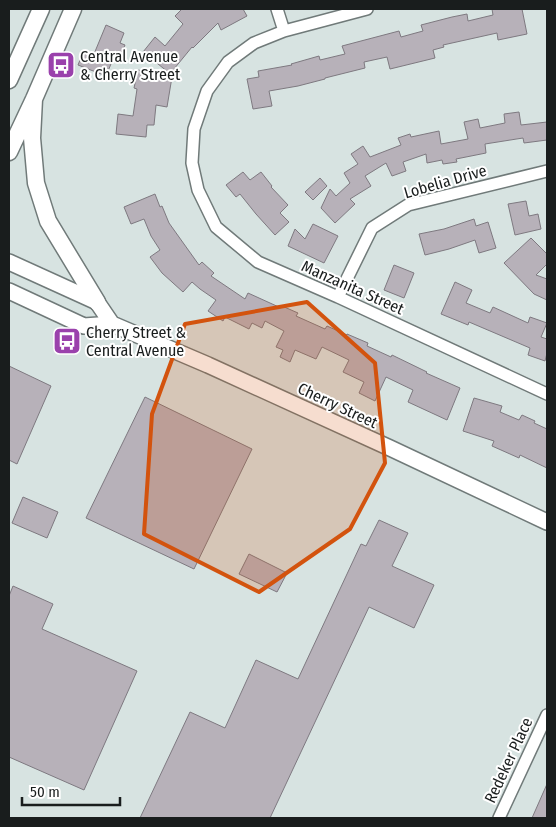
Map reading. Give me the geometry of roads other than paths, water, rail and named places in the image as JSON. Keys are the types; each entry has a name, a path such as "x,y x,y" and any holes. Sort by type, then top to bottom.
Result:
{"main road":[{"path":"9,80 42,9"},
{"path":"9,152 73,9"},
{"path":"34,99 32,138 36,183 39,193 48,220 97,302"}],"street":[{"path":"277,9 284,31"},
{"name":"Manzanita Street","path":"367,9 284,31 254,43 228,62 207,92 194,129 192,163 198,190 216,227 258,262 547,394"},
{"name":"Lobelia Drive","path":"338,297 372,228 408,205 547,170"},
{"path":"9,262 97,302 112,324"},
{"name":"Cherry Street","path":"9,291 84,326 112,324 254,386 547,522"},
{"name":"Redeker Place","path":"499,818 547,715"}],"place":[{"name":"Central Avenue & Cherry Street","path":"61,65"},
{"name":"Cherry Street & Central Avenue","path":"67,341"}]}
